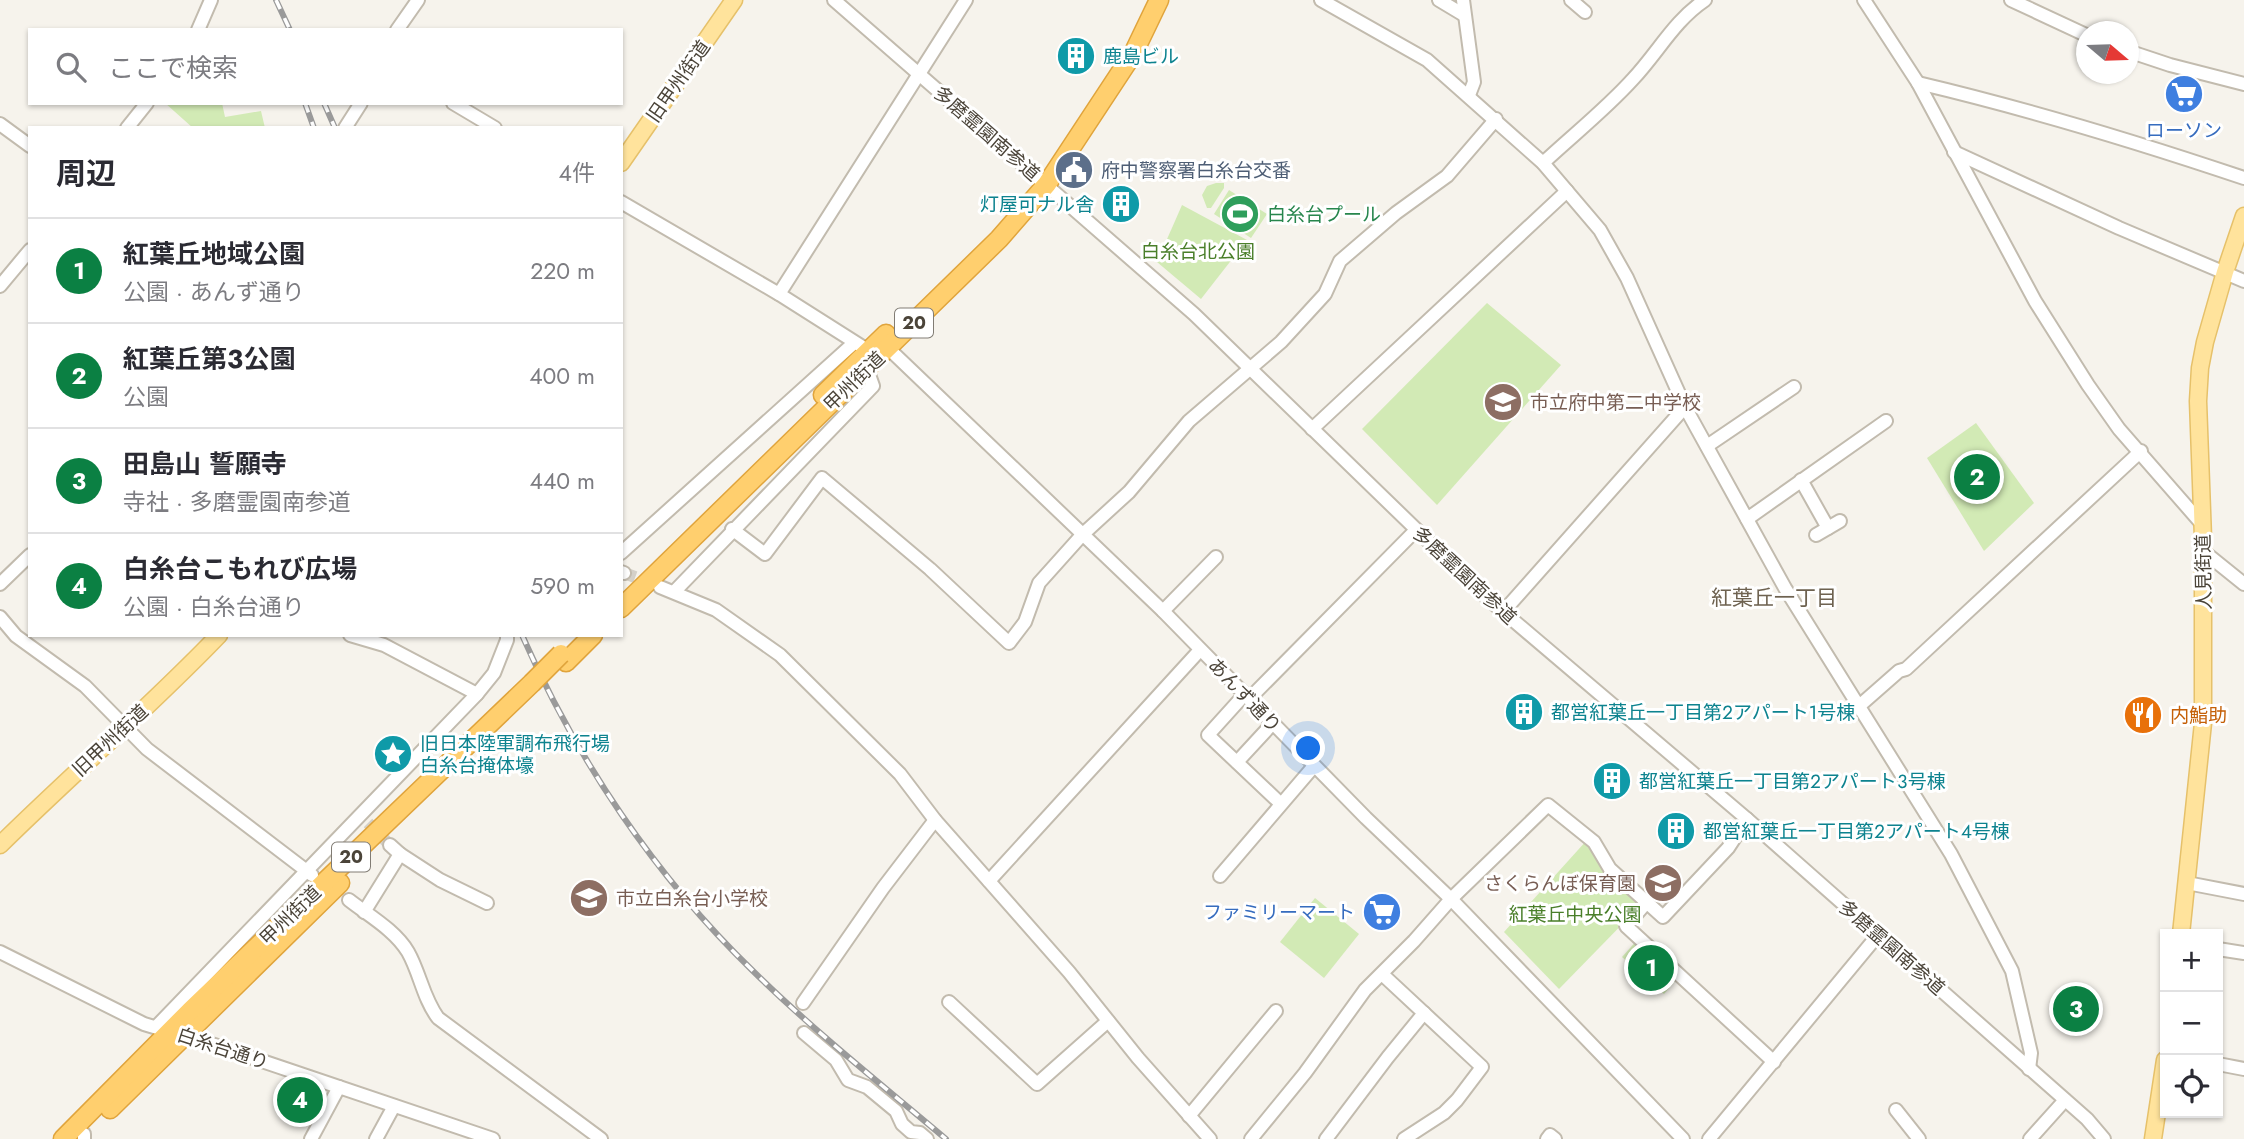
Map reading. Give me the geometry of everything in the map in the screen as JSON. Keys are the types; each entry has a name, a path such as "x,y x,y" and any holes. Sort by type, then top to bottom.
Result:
{"highway":[{"name":"甲州街道","path":"1043,181 1126,45 1147,0"},
{"name":"甲州街道","path":"623,606 867,369 886,342 1043,181 1134,52 1159,0"},
{"name":"甲州街道","path":"623,592 862,346 886,342"},
{"name":"甲州街道","path":"563,658 579,637"},
{"name":"甲州街道","path":"63,1139 171,1031 563,658 590,637"},
{"name":"甲州街道","path":"82,1137 171,1031"}],"main road":[{"name":"旧甲州街道","path":"623,160 734,0"},
{"name":"人見街道","path":"2182,929 2203,723 2203,551 2198,401 2200,368 2225,272 2244,216"},
{"name":"旧甲州街道","path":"0,845 217,637"},
{"path":"2153,1139 2160,1093"}],"street":[{"path":"199,28 211,0"},
{"name":"多磨霊園南参道","path":"834,0 1195,314 1503,612 1747,819 2087,1119 2104,1139"},
{"path":"779,294 966,0"},
{"path":"1321,0 1427,60 1543,163 1600,230 1627,278 1685,407 1787,591 1951,854 2012,971 2031,1053 2029,1069"},
{"path":"1439,0 1464,15"},
{"path":"1463,0 1474,82 1469,95"},
{"path":"1572,0 1584,12"},
{"path":"1543,163 1624,89 1686,13 1705,0"},
{"path":"1864,0 1918,83 2035,300 2088,385 2119,429 2202,524"},
{"path":"2011,0 2076,30"},
{"path":"398,28 412,3"},
{"path":"2139,54 2244,85"},
{"path":"1918,83 1990,100 2100,132 2244,178"},
{"path":"129,126 145,105"},
{"path":"346,126 360,105"},
{"path":"456,105 492,126"},
{"path":"732,530 765,554 822,478 930,569 1009,643 1025,622 1039,583 1082,535 1129,492 1189,421 1281,342 1325,294 1340,261 1396,213 1447,176 1496,119"},
{"path":"0,124 28,145"},
{"path":"1954,152 2119,228 2244,281"},
{"path":"1312,429 1567,191"},
{"path":"623,203 862,346 623,551"},
{"path":"0,286 28,252"},
{"name":"あんず通り","path":"886,342 1163,611 1314,766 1451,899 1675,1136"},
{"path":"674,592 873,386 867,369"},
{"path":"1707,446 1794,387"},
{"path":"1503,612 1685,407"},
{"path":"1747,519 1886,421"},
{"path":"1858,707 1899,671 1906,669 2141,452"},
{"path":"1801,480 1834,524 1816,535"},
{"path":"1282,804 1208,735 1416,530"},
{"path":"2203,551 2244,584"},
{"path":"0,584 28,557"},
{"path":"1163,611 1216,557"},
{"path":"660,587 716,610 780,655 900,774 935,820 1210,1139"},
{"path":"0,617 16,636 85,686 147,749 309,873"},
{"path":"357,637 384,645 477,694"},
{"path":"171,1031 309,873 364,820 477,694 494,673 507,637"},
{"path":"989,881 1200,650"},
{"path":"1237,762 1273,723"},
{"path":"1220,876 1314,766"},
{"path":"1251,1139 1306,1073 1365,990 1451,899 1548,804 1594,842 1610,869 1663,917 1728,848 1747,819"},
{"path":"803,1003 883,888 935,820"},
{"path":"390,845 440,880 487,903"},
{"path":"364,912 400,854"},
{"path":"2187,883 2244,894"},
{"path":"349,900 388,931 407,951 430,1007 438,1018 601,1139"},
{"path":"1646,903 1626,926 1773,1062"},
{"path":"1709,1139 1878,935"},
{"path":"2223,949 2244,953"},
{"name":"白糸台通り","path":"0,952 144,1024 493,1139"},
{"path":"1382,974 1482,1067 1444,1113 1404,1139"},
{"path":"949,1002 1037,1084 1108,1021"},
{"path":"1189,1116 1276,1011"},
{"path":"1326,1139 1424,1013"},
{"path":"804,1032 836,1060 848,1080 867,1087 896,1111 902,1124 911,1132 920,1133 927,1139"},
{"path":"2223,1065 2244,1069"},
{"path":"311,1139 339,1087"},
{"path":"2030,1139 2065,1100"},
{"path":"376,1139 394,1106"},
{"path":"1896,1110 1919,1139"},
{"path":"1547,1139 1550,1135 1555,1139"}],"green space":[{"path":"167,105 222,105 225,117 261,111 265,126 191,126"},
{"name":"白糸台プール","path":"1224,183 1224,188 1211,208 1207,208 1202,195 1207,186"},
{"name":"白糸台プール","path":"1229,190 1267,214 1251,238 1214,214"},
{"name":"白糸台北公園","path":"1182,205 1247,240 1201,299 1157,262"},
{"path":"1487,303 1561,365 1437,505 1362,429"},
{"path":"1976,423 2034,503 1984,551 1927,458"},
{"name":"紅葉丘中央公園","path":"1587,840 1640,901 1640,906 1559,989 1504,932"},
{"path":"1315,898 1359,934 1324,978 1280,942"},
{"path":"1639,938 1677,979 1664,994 1622,957"},
{"path":"303,1083 314,1087 295,1118 285,1113"}],"tunnel":[{"path":"624,573 654,584"},
{"path":"368,823 390,845"}],"railway":[{"path":"276,0 289,28"},
{"path":"306,105 313,126"},
{"path":"325,105 334,126"},
{"path":"523,637 593,771 651,856 683,896 776,993 946,1139"}],"place":[{"name":"鹿島ビル","path":"1076,56"},
{"name":"ローソン","path":"2184,94"},
{"name":"府中警察署白糸台交番","path":"1074,170"},
{"name":"灯屋可ナル舎","path":"1121,204"},
{"name":"白糸台プール","path":"1240,214"},
{"name":"市立府中第二中学校","path":"1503,402"},
{"name":"紅葉丘第３公園","path":"1977,477"},
{"name":"都営紅葉丘一丁目第２アパート1号棟","path":"1524,712"},
{"name":"内鮨助","path":"2143,715"},
{"name":"旧日本陸軍調布飛行場 白糸台掩体壕","path":"393,754"},
{"name":"都営紅葉丘一丁目第２アパート３号棟","path":"1612,781"},
{"name":"都営紅葉丘一丁目第２アパート４号棟","path":"1676,831"},
{"name":"さくらんぼ保育園","path":"1663,883"},
{"name":"市立白糸台小学校","path":"589,898"},
{"name":"ファミリーマート","path":"1382,912"},
{"name":"紅葉丘地域公園","path":"1651,968"},
{"name":"田島山 誓願寺","path":"2076,1009"},
{"name":"白糸台こもれび広場","path":"300,1100"}],"district":[{"name":"紅葉丘一丁目","path":"1774,598"}]}
